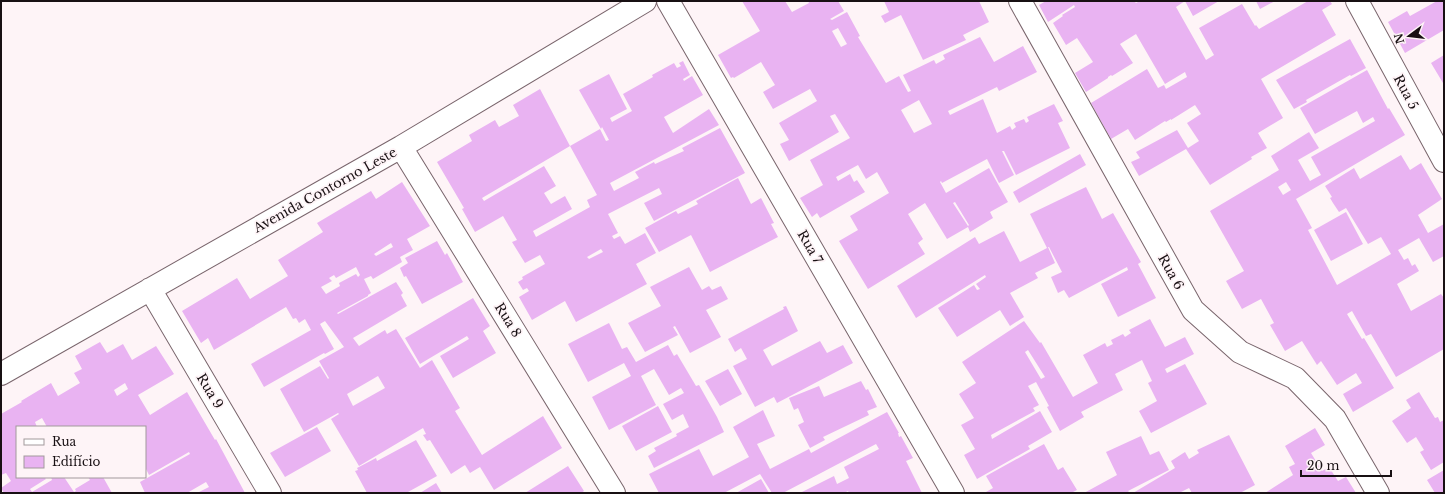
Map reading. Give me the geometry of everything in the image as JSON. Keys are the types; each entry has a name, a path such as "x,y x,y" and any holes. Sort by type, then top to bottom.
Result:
{"street":[{"name":"Avenida Contorno Leste","path":"1,374 401,147 646,1"},
{"name":"Rua 7","path":"668,1 954,493"},
{"name":"Rua 6","path":"1020,1 1193,310 1240,352 1295,378 1335,419 1378,493"},
{"name":"Rua 5","path":"1357,1 1444,161"},
{"name":"Rua 8","path":"401,147 614,493"},
{"name":"Rua 9","path":"150,289 270,493"}],"building":[{"path":"742,1 785,1 792,12 809,3 808,1 838,1 844,11 830,19 832,20 847,12 860,36 858,37 886,83 899,76 908,92 911,91 903,75 934,60 936,64 945,59 943,55 980,37 994,62 1023,46 1037,72 999,91 997,87 948,111 950,115 983,99 997,133 1010,126 1012,130 1016,127 1014,123 1024,119 1026,123 1029,121 1027,117 1054,104 1063,121 1058,123 1070,148 1016,175 1004,151 1002,151 1014,175 999,183 987,159 942,183 941,181 940,182 946,193 989,168 1008,202 990,212 993,218 970,232 968,227 947,239 925,203 908,214 923,239 918,243 925,254 868,289 839,241 858,230 850,216 889,193 877,172 866,179 858,165 836,177 838,181 850,174 854,182 857,180 865,192 820,218 817,213 812,217 800,198 823,185 810,160 850,138 835,114 830,116 839,132 789,161 780,144 789,140 779,123 817,101 810,89 773,109 763,92 775,85 761,62 734,78 731,78 718,55 760,31","holes":["838,28 847,44 841,47 832,31","919,100 932,124 914,133 901,110","955,202 969,225 968,226 953,203"]},
{"path":"884,1 979,1 989,22 963,35 966,40 923,60 901,15 885,23 881,16 889,12"},
{"path":"1046,1 1134,1 1136,3 1140,1 1185,1 1176,7 1206,60 1214,55 1199,28 1242,4 1255,26 1256,25 1259,29 1308,1 1330,1 1332,4 1322,10 1336,35 1261,79 1283,118 1258,133 1267,148 1210,185 1186,149 1139,176 1131,162 1140,158 1136,152 1177,130 1188,148 1199,141 1187,123 1201,114 1195,105 1171,120 1165,121 1135,140 1128,129 1111,139 1091,103 1147,69 1158,88 1164,85 1166,89 1187,77 1185,72 1165,84 1136,34 1120,44 1133,63 1112,76 1111,75 1086,92 1075,73 1093,62 1077,38 1066,45 1053,23 1075,7 1074,5 1048,22 1039,5"},
{"path":"1185,1 1219,1 1193,16"},
{"path":"1256,1 1275,1 1260,9"},
{"path":"1437,1 1444,1 1444,30 1405,53 1388,22 1407,11 1410,16"},
{"path":"1350,39 1366,68 1351,76 1350,75 1306,100 1307,102 1294,109 1276,80"},
{"path":"1444,55 1444,82 1443,83 1431,63"},
{"path":"683,61 690,75 683,79 684,81 692,76 703,95 664,117 673,133 709,109 719,125 610,183 614,191 639,178 635,172 654,162 655,164 684,151 682,148 720,128 745,173 654,221 644,203 662,194 659,188 608,214 618,233 612,236 614,239 620,236 625,244 645,233 656,253 636,264 647,284 576,322 565,301 532,320 519,297 529,291 527,288 523,290 518,282 523,279 522,277 545,264 540,255 525,263 512,242 517,240 503,216 475,232 462,209 464,208 437,162 472,141 469,135 495,120 499,127 519,116 513,105 540,89 570,146 600,129 606,141 609,140 602,127 601,129 579,90 609,74 627,109 610,118 612,122 632,111 623,94 674,63 677,68 681,66 679,63","holes":["570,146 597,195 587,200 590,207 536,237 533,231 572,209 565,196 551,204 544,193 556,186 544,166 484,201 482,198","601,249 603,252 589,259 587,257"]},
{"path":"1367,70 1388,109 1389,108 1405,135 1296,199 1312,228 1308,230 1337,285 1391,254 1381,237 1368,244 1346,208 1339,212 1330,198 1332,197 1325,186 1354,168 1360,179 1401,155 1410,170 1421,163 1442,199 1418,215 1428,233 1444,224 1444,256 1433,262 1419,238 1398,250 1404,260 1408,258 1412,266 1415,264 1419,271 1397,284 1411,311 1441,294 1444,298 1444,349 1396,377 1371,334 1366,336 1352,311 1347,314 1362,339 1364,338 1394,388 1353,412 1343,394 1362,383 1356,373 1337,385 1321,361 1317,365 1302,341 1285,351 1270,325 1274,323 1261,299 1242,309 1226,281 1244,271 1210,211 1279,170 1271,156 1309,132 1319,148 1298,160 1310,181 1321,175 1311,157 1375,121 1373,117 1363,123 1357,111 1315,134 1300,108","holes":["1286,182 1291,190 1283,195 1278,187"]},
{"path":"1080,154 1086,165 1019,203 1013,192"},
{"path":"738,178 751,204 761,198 774,223 771,224 778,237 710,272 691,235 659,252 645,228 676,211 678,214 698,204 696,201"},
{"path":"402,182 430,226 407,239 413,250 400,257 402,262 373,279 371,276 364,279 371,293 368,296 337,313 338,314 396,282 403,293 401,295 407,306 353,338 359,346 385,330 387,334 396,329 420,368 432,360 460,408 455,411 482,455 543,416 562,448 494,490 480,467 470,473 465,465 451,474 430,440 427,441 423,435 426,434 423,428 359,466 331,419 339,414 338,413 304,432 280,389 320,366 328,379 329,378 319,361 344,347 325,321 320,324 334,349 325,354 324,353 264,387 251,364 311,330 305,319 299,323 296,318 293,319 286,307 214,350 208,338 201,343 182,311 237,278 250,299 288,276 278,260 323,232 317,223 371,191 376,199","holes":["391,243 393,247 376,256 374,254","356,267 360,275 358,277 356,274 339,283 340,286 326,294 321,287 332,281 329,278 334,275 336,278","378,376 385,388 353,406 347,394"]},
{"path":"1086,187 1102,219 1113,213 1141,262 1138,264 1156,298 1118,317 1101,284 1128,270 1127,267 1069,298 1064,290 1058,293 1051,277 1062,272 1048,247 1055,263 1035,273 1038,278 1010,293 1024,317 1010,326 1000,310 957,337 938,308 974,285 977,290 980,289 976,284 986,277 985,275 916,318 897,286 975,237 979,244 1004,231 1020,262 1047,248 1030,214"},
{"path":"1346,212 1363,244 1331,261 1314,230"},
{"path":"437,241 445,255 447,253 463,282 422,304 406,276 404,277 400,268 408,263 405,258"},
{"path":"689,267 702,290 709,286 712,290 721,286 728,299 706,310 721,337 690,353 675,326 673,327 678,335 645,352 628,323 661,306 650,287"},
{"path":"473,298 490,326 483,331 496,353 453,378 440,356 469,339 467,336 420,364 405,338"},
{"path":"786,306 798,331 763,350 772,366 820,341 827,353 843,345 853,363 777,403 774,397 755,407 733,366 747,359 741,348 735,352 728,339 784,309 783,307"},
{"path":"1150,319 1165,347 1185,337 1194,354 1165,369 1167,373 1185,364 1207,404 1151,433 1139,411 1157,401 1148,383 1152,381 1142,360 1115,374 1123,390 1081,412 1084,417 1060,431 1036,382 1028,386 1039,405 1033,408 1035,411 991,435 992,439 1040,411 1052,432 1028,446 1030,449 977,479 964,455 975,449 961,425 974,418 959,394 976,383 962,362 1024,321 1040,343 1041,342 1073,397 1098,383 1083,355 1105,343 1107,347 1113,344 1111,340 1123,334 1125,337 1131,333 1129,330","holes":["1028,350 1045,377 1041,379 1025,352"]},
{"path":"609,323 622,349 627,347 636,362 668,345 674,356 677,354 696,386 699,385 724,432 654,468 648,456 656,451 654,448 677,436 676,434 689,427 683,414 672,420 663,404 684,393 681,388 669,395 654,369 641,376 656,405 609,430 592,397 631,376 624,363 588,382 568,344"},
{"path":"100,342 107,353 123,344 132,360 156,346 174,374 138,395 150,415 187,392 215,440 216,439 245,493 197,493 209,487 206,482 187,493 145,493 140,482 190,454 189,452 149,475 146,469 146,426 46,426 42,418 35,422 37,426 16,426 16,478 46,479 30,489 32,492 52,480 51,478 65,478 74,492 76,491 75,489 90,480 89,478 104,478 112,493 4,493 1,488 11,481 6,473 1,475 1,414 51,383 58,396 80,383 74,373 82,369 75,356","holes":["125,383 128,389 117,396 114,390"]},
{"path":"728,369 742,394 720,406 705,381"},
{"path":"861,381 866,390 868,389 877,407 867,411 869,415 823,437 825,440 810,448 798,425 804,422 798,408 794,410 789,398 819,386 824,397"},
{"path":"1419,392 1435,418 1438,417 1440,422 1444,420 1444,462 1431,470 1420,452 1424,450 1416,437 1407,443 1392,421 1411,408 1406,400"},
{"path":"658,406 672,432 636,451 622,426"},
{"path":"763,410 775,436 757,444 770,469 809,449 811,453 887,412 899,433 899,437 901,436 913,458 906,461 922,493 849,493 848,491 844,493 800,493 834,476 837,484 849,478 844,467 879,449 876,444 783,493 772,493 760,474 724,493 659,493 649,474 699,449 713,476 749,457 733,427"},
{"path":"317,427 331,451 285,477 270,453"},
{"path":"1315,428 1325,445 1311,453 1322,471 1329,467 1338,481 1346,477 1356,493 1265,493 1293,475 1289,467 1295,464 1285,446"},
{"path":"1229,435 1255,485 1240,493 1192,493 1189,488 1179,493 1133,493 1175,468 1171,461 1185,452 1189,459 1199,453 1197,450"},
{"path":"1141,436 1150,455 1159,451 1169,470 1128,491 1128,493 1084,493 1117,475 1106,452"},
{"path":"416,440 437,476 408,492 409,493 367,493 355,471 358,470 357,468 376,458 377,461"},
{"path":"1044,444 1058,470 1063,467 1077,490 1071,493 986,492 993,488 986,476"},
{"path":"568,466 584,491 581,493 525,493"},
{"path":"1444,470 1444,493 1435,493 1427,480"},
{"path":"761,479 769,493 736,493"},
{"path":"436,483 442,493 420,493"}]}
